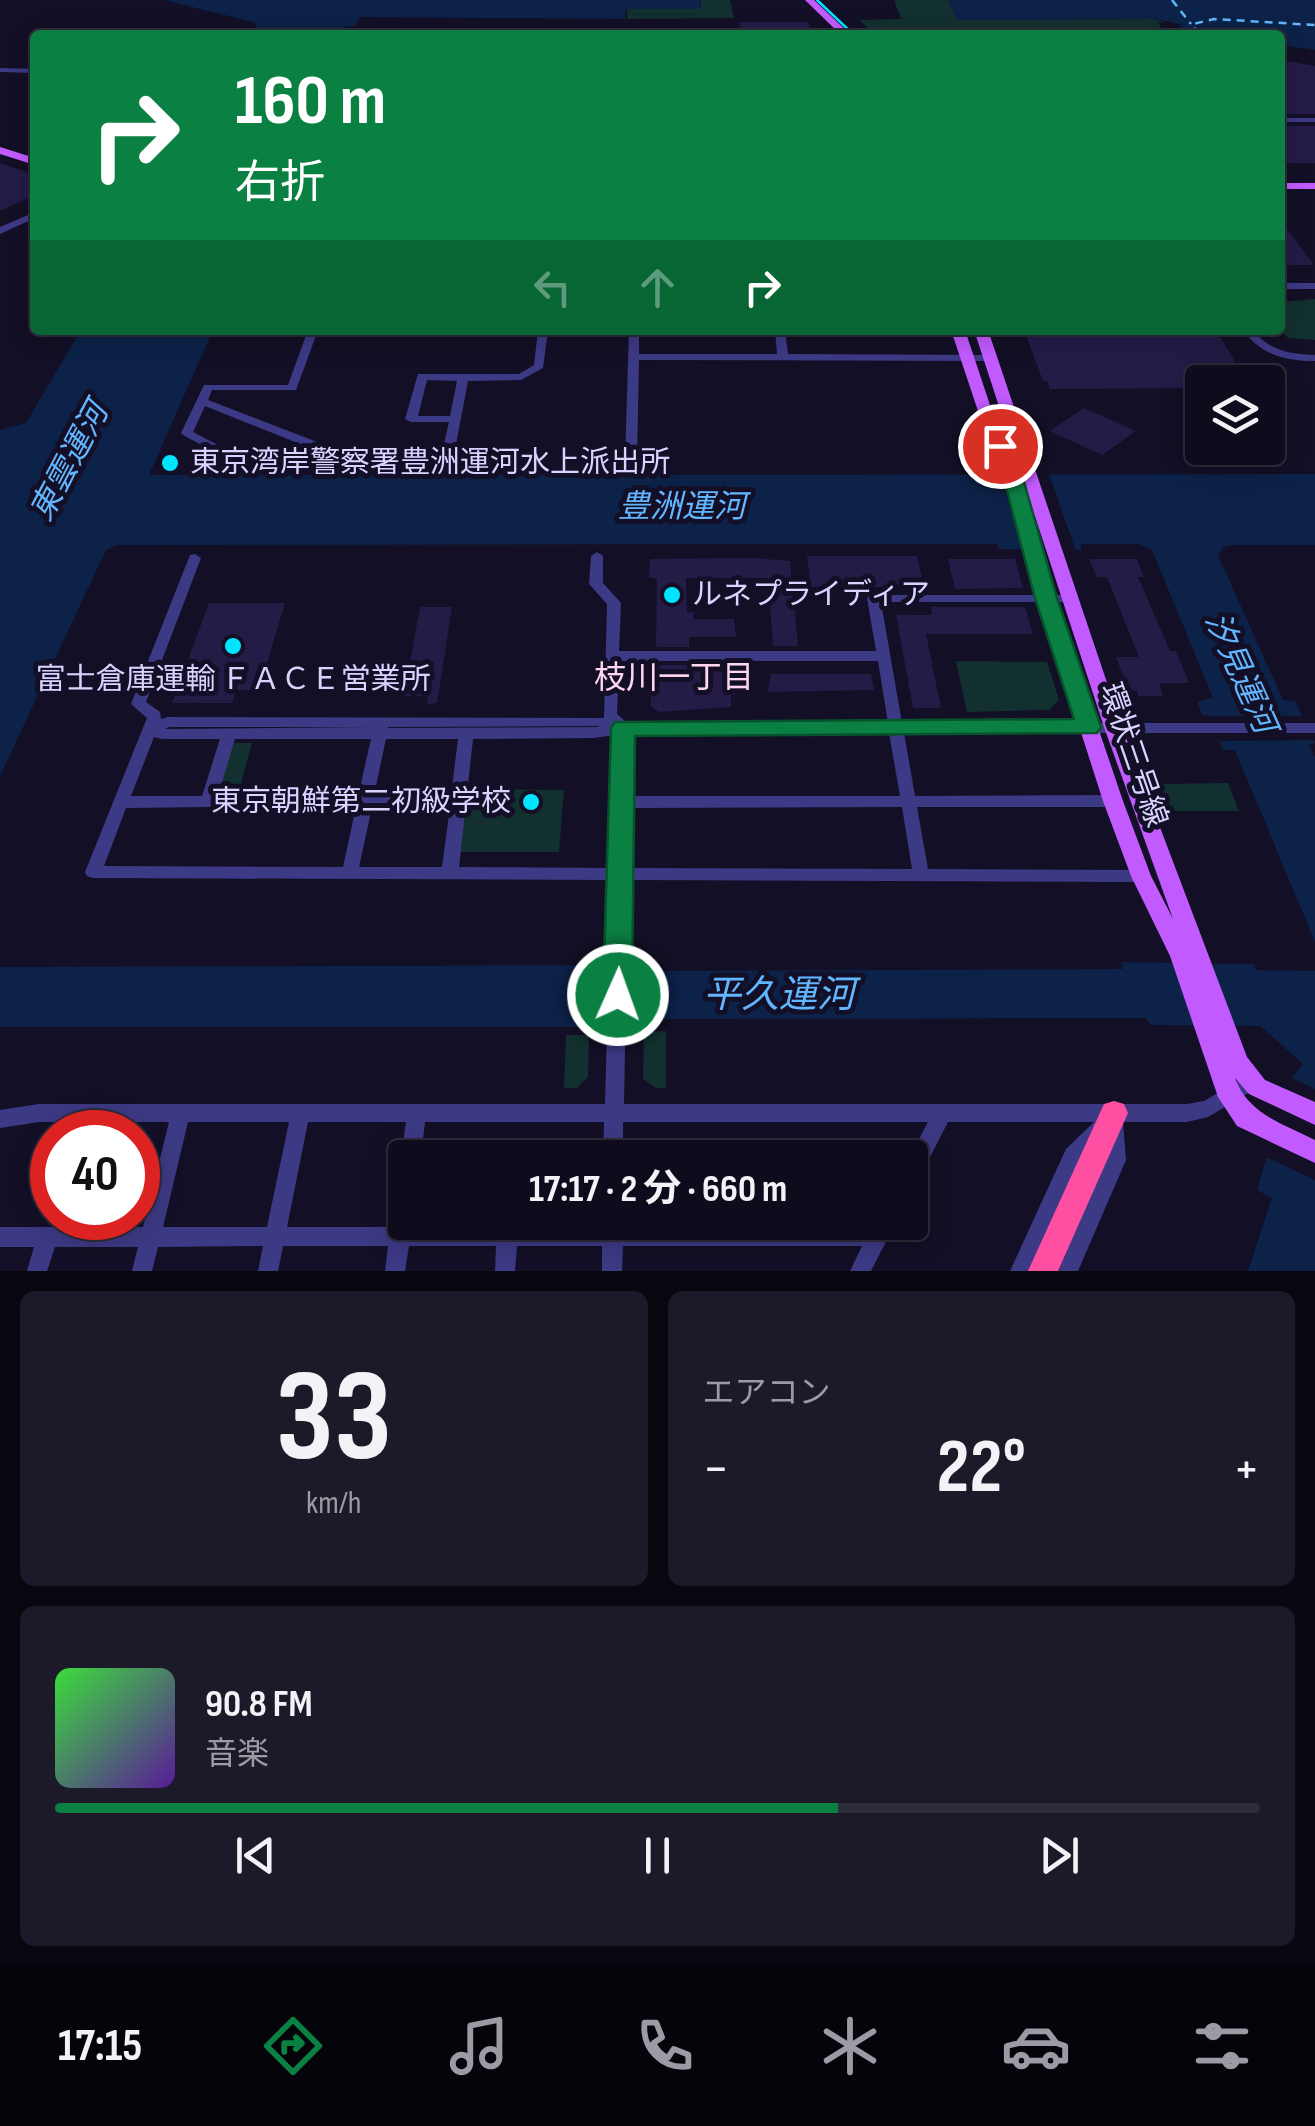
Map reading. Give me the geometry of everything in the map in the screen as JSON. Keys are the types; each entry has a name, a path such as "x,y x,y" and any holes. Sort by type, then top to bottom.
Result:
{"highway":[{"path":"1043,1271 1114,1112"}],"main road":[{"path":"809,0 841,30"},
{"path":"820,0 852,30"},
{"path":"0,140 30,149"},
{"path":"0,150 30,160"},
{"path":"1285,175 1315,175"},
{"path":"1285,186 1315,186"},
{"name":"環状三号線","path":"960,335 989,423 1019,468"},
{"name":"環状三号線","path":"983,335 1046,552 1070,598 1214,1029 1240,1089 1246,1118 1315,1152"},
{"name":"環状三号線","path":"1046,552 1046,598 1113,800 1141,876 1190,956"},
{"path":"1240,1089 1280,1098 1315,1114"}],"street":[{"path":"0,70 30,71"},
{"path":"0,84 30,73"},
{"path":"1285,120 1315,120"},
{"path":"0,228 30,213"},
{"path":"1285,286 1315,286"},
{"path":"311,335 292,388 208,387 187,434 234,458 446,454 464,378"},
{"path":"455,419 410,419 422,376 521,377 539,366 542,335"},
{"path":"631,461 634,335"},
{"path":"781,335 783,357"},
{"path":"1252,335 1259,345 1271,351 1315,358"},
{"path":"633,357 990,358"},
{"path":"202,401 344,457"},
{"path":"597,556 596,584 614,603 610,715 623,728 613,1140"},
{"path":"195,558 138,704 155,716 93,872 1141,876"},
{"path":"921,876 874,598 1070,598"},
{"path":"612,656 883,656"},
{"path":"150,728 162,734 230,734 597,721 623,728"},
{"path":"150,728 168,722 466,733 594,733 623,728 1315,728"},
{"path":"350,872 380,727"},
{"path":"450,872 466,733"},
{"path":"208,802 230,734"},
{"path":"622,802 1113,800"},
{"path":"120,802 458,801"},
{"path":"0,1119 38,1113 1187,1113 1208,1109 1240,1089"},
{"path":"268,1271 300,1112"},
{"path":"413,1140 417,1112"},
{"path":"928,1141 943,1112"},
{"path":"1020,1271 1073,1155 1114,1112"},
{"path":"1068,1271 1116,1160 1114,1112"},
{"path":"160,1199 182,1113"},
{"path":"0,1236 30,1236"},
{"path":"160,1238 388,1237"},
{"path":"37,1271 47,1240"},
{"path":"142,1271 150,1240"},
{"path":"396,1271 400,1240"},
{"path":"505,1271 508,1240"},
{"path":"612,1271 613,1240"},
{"path":"860,1271 877,1240"}],"green space":[{"path":"701,0 730,0 734,18 627,19 627,9 701,9"},
{"path":"894,0 948,0 958,20 1165,22 1158,23 1163,30 870,30 859,20 901,19"},
{"path":"1315,299 1315,340 1285,335 1285,302"},
{"path":"956,661 1047,662 1059,700 1049,710 967,712"},
{"path":"230,743 252,743 237,798 213,798"},
{"path":"1228,783 1239,811 1167,811 1159,792 1164,791 1161,784"},
{"path":"466,789 564,790 559,852 457,852"},
{"path":"666,1031 666,1088 656,1088 643,1079 644,1032"},
{"path":"566,1035 589,1035 588,1077 577,1088 564,1088"}],"water":[{"path":"164,0 700,0 701,9 626,9 625,19 360,17 355,26 342,30 256,30 257,23"},
{"path":"948,0 1315,0 1315,50 1285,46 1285,30 1182,30 1180,24 1154,19 957,20"},
{"path":"78,335 211,335 149,475 614,475 615,470 633,470 634,475 1315,474 1315,545 1233,545 1224,547 1218,555 1283,700 1295,701 1315,743 1309,745 1315,757 1315,942 1235,750 1223,750 1210,715 1202,715 1197,702 1213,698 1152,550 1139,544 1081,544 1081,550 999,549 997,544 117,545 106,550 0,776 0,430 26,423"},
{"name":"平久運河","path":"1121,962 1254,964 1257,970 1315,971 1315,1271 1248,1271 1272,1198 1257,1190 1288,1083 1303,1064 1260,1026 1150,1025 1146,1018 646,1019 645,1027 0,1027 0,967 646,965 647,971 1123,969"}],"pier":[{"path":"998,469 1047,469 1076,551 1023,551"},
{"path":"1205,716 1308,716 1315,740 1215,741"},
{"path":"592,960 645,960 644,1031 590,1030"},
{"path":"1288,1076 1315,1089 1315,1180 1262,1155"}],"building":[{"path":"739,22 808,22 810,30 740,30"},
{"path":"1285,61 1315,66 1315,114 1285,114"},
{"path":"1285,126 1315,126 1315,163 1285,163"},
{"path":"0,163 30,173 30,197 0,211"},
{"path":"1285,226 1314,265 1285,265"},
{"path":"1026,335 1219,335 1237,365 1185,365 1185,388 1050,389 1047,381 1043,381"},
{"path":"1084,408 1136,431 1102,455 1050,431"},
{"path":"807,556 917,556 924,587 811,587"},
{"name":"ルネプライディア","path":"650,559 790,561 798,646 773,646 768,578 686,578 687,613 694,612 693,619 734,619 736,637 689,637 689,647 656,647 657,578 649,578"},
{"path":"948,559 1015,559 1023,588 955,589"},
{"path":"1089,559 1137,559 1144,577 1138,577 1170,651 1176,651 1189,683 1159,683 1163,696 1138,696 1137,691 1128,689 1116,657 1139,657 1107,577 1097,577"},
{"name":"富士倉庫運輸 ＦＡＣＥ営業所","path":"209,603 285,603 259,690 236,690 232,703 172,703"},
{"path":"420,607 452,607 437,703 427,704 428,696 404,696"},
{"path":"931,607 1025,607 1033,634 926,634 941,708 913,708 896,615 932,615"},
{"path":"650,665 737,665 738,694 731,695 731,707 659,712 651,707 651,696 647,695"},
{"path":"771,674 871,674 874,690 768,692"}],"ferry route":[{"path":"1172,0 1191,24"},
{"path":"1195,30 1193,24 1214,19 1315,25"}],"tram line":[{"path":"817,0 849,30"}],"place":[{"name":"東京湾岸警察署豊洲運河水上派出所","path":"170,463"},
{"name":"ルネプライディア","path":"672,595"},
{"name":"富士倉庫運輸 ＦＡＣＥ営業所","path":"233,646"},
{"name":"東京朝鮮第二初級学校","path":"531,802"}],"district":[{"name":"枝川一丁目","path":"674,678"}],"route":[{"path":"618,995 623,728 1089,727 1000,446"}],"water label":[{"name":"東雲運河","path":"70,462"},
{"name":"豊洲運河","path":"682,507"},
{"name":"汐見運河","path":"1240,673"}]}
